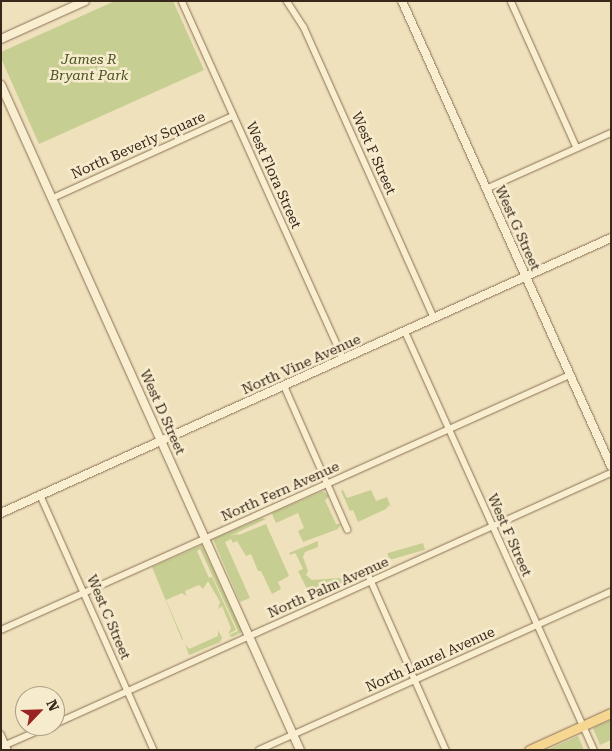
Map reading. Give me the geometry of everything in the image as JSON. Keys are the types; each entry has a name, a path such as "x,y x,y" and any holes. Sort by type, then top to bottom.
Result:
{"main road":[{"path":"529,750 611,713"}],"street":[{"name":"West Flora Street","path":"182,1 343,358"},
{"name":"West F Street","path":"287,1 304,27 434,317"},
{"name":"West G Street","path":"402,1 611,466"},
{"path":"511,1 577,148"},
{"path":"1,39 81,2"},
{"name":"West D Street","path":"1,85 300,750"},
{"name":"North Beverly Square","path":"53,198 234,116"},
{"path":"486,189 611,132"},
{"name":"North Vine Avenue","path":"1,512 611,238"},
{"name":"West F Street","path":"405,331 594,750"},
{"name":"North Fern Avenue","path":"1,630 570,375"},
{"path":"284,385 348,530"},
{"name":"North Palm Avenue","path":"65,719 250,636 370,579 492,527 611,473"},
{"name":"West C Street","path":"40,494 154,750"},
{"path":"370,579 446,750"},
{"name":"North Laurel Avenue","path":"259,750 611,592"},
{"path":"1,734 5,747 28,736"}],"green space":[{"name":"James R Bryant Park","path":"115,1 173,1 204,70 39,144 1,58 1,52"},
{"path":"343,490 347,498 371,490 376,501 387,497 391,507 389,505 386,509 358,522 353,510 350,511 341,491"},
{"path":"323,491 329,496 325,500 336,524 341,524 338,529 303,542 298,531 304,528 298,513 276,523 272,514 274,512"},
{"path":"262,518 266,519 230,536 239,535 266,524 289,576 278,582 281,589 272,594 261,571 258,571 251,554 246,556 237,541 233,543 231,539 225,542 250,598 240,602 213,539"},
{"path":"318,541 318,547 305,552 303,557 308,571 306,575 312,580 339,578 346,581 356,577 362,570 361,577 312,599 298,571 303,569 297,556 295,553 290,555 289,553"},
{"path":"423,543 425,550 389,560 387,553"},
{"path":"202,545 242,632 232,637 229,635 238,631 200,549 197,551 209,578 212,577 236,630 228,634 231,628 222,606 218,609 220,602 208,581 203,589 199,585 185,591 186,596 182,593 166,600 182,640 152,567"},
{"path":"218,630 222,638 220,642 189,655 185,644 189,649 218,636"},
{"path":"611,720 611,740 600,745 593,728"},
{"path":"578,736 584,750 547,750"}]}
